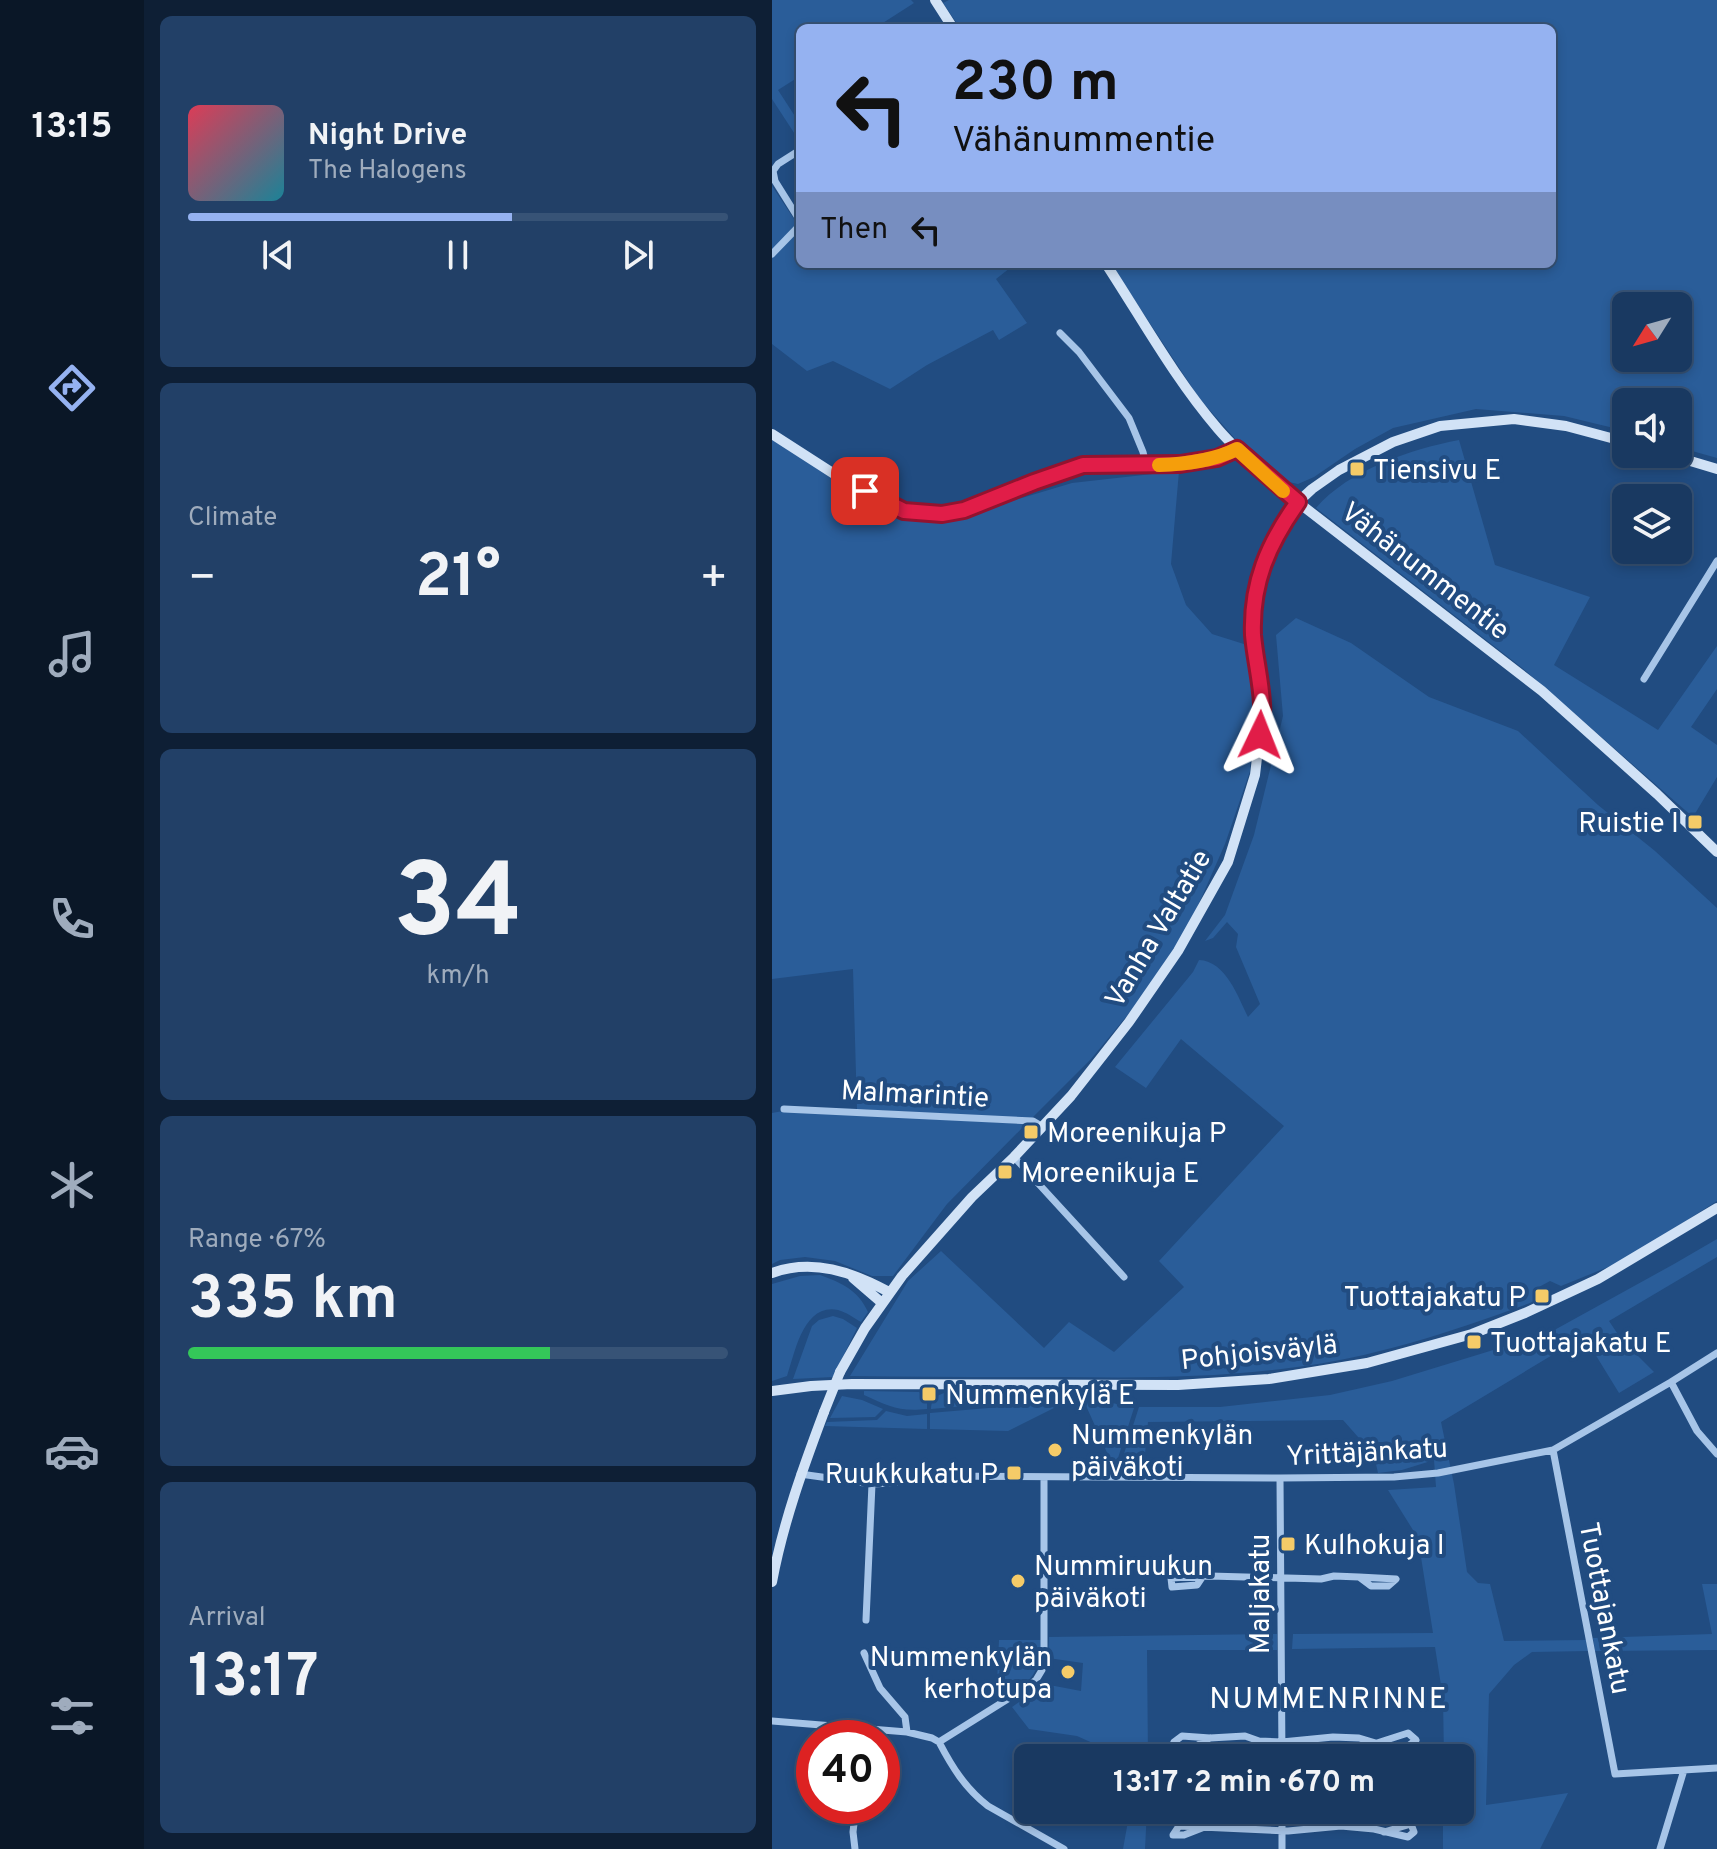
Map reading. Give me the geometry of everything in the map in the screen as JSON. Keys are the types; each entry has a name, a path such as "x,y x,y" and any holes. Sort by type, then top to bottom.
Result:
{"street":[{"path":"935,0 950,24"},
{"path":"796,153 773,171 775,181 796,216"},
{"path":"772,254 796,227"},
{"name":"Vähänummentie","path":"1109,268 1196,402 1237,449 1298,502 1542,691 1717,852"},
{"path":"1060,333 1079,352 1129,418 1146,465"},
{"name":"Vanha Valtatie","path":"772,1582 778,1549 800,1474 824,1412 840,1372 882,1303 918,1256 1071,1096 1129,1022 1178,951 1228,862 1255,775 1263,706 1253,637 1254,600 1263,562 1298,502 1339,470 1362,457 1393,442 1440,426 1514,419 1566,426 1612,438"},
{"path":"772,434 845,481 904,511 925,514 964,510 1083,465 1180,464 1224,456 1237,449"},
{"path":"1692,462 1717,469"},
{"path":"1644,679 1717,561"},
{"name":"Malmarintie","path":"784,1109 1033,1121 1043,1127"},
{"path":"1014,1157 1124,1277"},
{"name":"Pohjoisväylä","path":"772,1391 852,1384 1191,1385 1269,1379 1367,1363 1472,1334 1525,1313 1598,1279 1717,1208"},
{"path":"772,1273 807,1266 837,1270 889,1292"},
{"path":"837,1270 882,1303"},
{"name":"Yrittäjänkatu","path":"800,1474 872,1484 930,1476 1280,1478 1394,1477 1433,1473 1553,1450 1717,1353"},
{"path":"1671,1382 1697,1431 1717,1454"},
{"name":"Tuottajankatu","path":"1553,1450 1615,1774 1684,1770"},
{"path":"939,1742 1019,1692 1036,1680 1042,1670 1044,1478"},
{"name":"Maljakatu","path":"1280,1478 1282,1742"},
{"path":"866,1620 872,1484"},
{"path":"1203,1576 1281,1579 1359,1577"},
{"path":"864,1653 880,1688 905,1717 907,1732"},
{"path":"773,1721 796,1724"},
{"path":"900,1732 939,1742 954,1770 976,1797 1064,1849"},
{"path":"1210,1738 1245,1736 1259,1741 1282,1742 1333,1737 1359,1738 1377,1743"},
{"path":"1660,1849 1684,1770 1717,1768"},
{"path":"854,1824 855,1849"},
{"path":"1282,1824 1282,1849"},
{"path":"1202,1828 1312,1830 1341,1826 1384,1832"}],"shaded area":[{"path":"772,0 911,0 914,3 881,24 796,24 796,79 778,90 796,118 796,136 772,99"},
{"path":"949,0 1717,0 1717,458 1692,451 1692,388 1612,388 1612,428 1564,416 1476,409 1393,428 1298,484 1289,482 1252,449 1238,442 1199,398 1114,268 1556,268 1556,24 957,24 943,3"},
{"path":"772,186 796,222 796,268 1010,268 996,279 1027,323 999,340 993,330 927,365 890,389 833,361 807,371 772,344"},
{"path":"772,439 843,486 903,514 949,520 1072,483 1179,471 1171,564 1186,605 1212,634 1247,645 1254,699 1250,771 1225,844 1189,926 1135,1006 1091,1059 1031,1119 857,1109 853,969 772,979"},
{"path":"1459,440 1495,565 1590,597 1554,665 1658,730 1717,646 1717,689 1691,727 1717,745 1717,777 1693,817 1521,667 1316,508 1329,495 1363,472 1402,455"},
{"path":"1296,618 1351,643 1429,697 1518,731 1717,908 1717,1201 1623,1261 1561,1286 1550,1281 1539,1287 1537,1299 1530,1303 1441,1334 1351,1358 1261,1371 1176,1377 850,1376 908,1281 941,1251 1044,1348 1069,1322 1114,1352 1184,1287 1159,1261 1284,1126 1181,1039 1146,1088 1115,1067 1193,972 1199,960 1224,973 1248,1017 1260,1004 1236,947 1238,934 1227,922 1213,938 1205,941 1225,915 1254,835 1283,716 1276,635"},
{"path":"783,1111 1026,1124 947,1204 893,1276 872,1276 835,1261 805,1257 772,1264 772,1113"},
{"path":"1717,1239 1717,1257 1609,1321 1621,1339 1654,1372 1619,1393 1584,1336 1441,1422 1467,1572 1478,1583 1490,1584 1504,1641 1586,1640 1588,1651 1532,1652 1514,1665 1489,1694 1486,1805 1568,1793 1540,1849 1443,1849 1443,1824 1474,1824 1474,1744 1444,1744 1443,1698 1435,1647 1292,1649 1293,1634 1433,1633 1418,1538 1388,1490 1436,1487 1434,1460 1402,1470 1378,1473 1374,1455 1343,1420 1148,1422 1143,1475 1117,1475 1115,1470 1122,1460 1139,1407 1220,1407 1330,1395 1392,1381 1549,1333"},
{"path":"820,1275 848,1288 868,1312 861,1322 838,1310 816,1314 802,1332 787,1376 772,1381 772,1284 800,1276"},
{"path":"833,1316 857,1328 833,1377 793,1379 812,1326 819,1320"},
{"path":"1062,1389 1066,1397 931,1409 934,1398 944,1393"},
{"path":"864,1391 919,1392 927,1398 927,1409 894,1407 864,1395"},
{"path":"842,1396 883,1409 875,1417 830,1418"},
{"path":"1083,1399 1134,1408 1113,1466"},
{"path":"1057,1402 1056,1407 1008,1431 930,1429 930,1413"},
{"path":"886,1411 907,1416 927,1414 927,1429 825,1426 827,1422 877,1420"},
{"path":"1702,1584 1717,1584 1717,1650 1595,1651 1593,1638 1712,1634"},
{"path":"1277,1634 1277,1650 1147,1650 1148,1744 1095,1744 1077,1736 1029,1729 1012,1707 1044,1684 1081,1691 1083,1663 1048,1658 1049,1637"},
{"path":"999,1640 1041,1640 1040,1659 1034,1674 1007,1696 997,1682"},
{"path":"1127,1824 1146,1824 1145,1849 1123,1849"}],"slow traffic":[{"path":"1159,465 1217,458 1237,449 1283,491"}],"place":[{"name":"Tiensivu E","path":"1357,469"},
{"name":"Ruistie I","path":"1695,822"},
{"name":"Moreenikuja P","path":"1031,1132"},
{"name":"Moreenikuja E","path":"1005,1172"},
{"name":"Tuottajakatu P","path":"1542,1296"},
{"name":"Tuottajakatu E","path":"1474,1342"},
{"name":"Nummenkylä E","path":"929,1394"},
{"name":"Nummenkylän päiväkoti","path":"1055,1450"},
{"name":"Ruukkukatu P","path":"1014,1473"},
{"name":"Kulhokuja I","path":"1288,1544"},
{"name":"Nummiruukun päiväkoti","path":"1018,1581"},
{"name":"Nummenkylän kerhotupa","path":"1068,1672"}],"district":[{"name":"NUMMENRINNE","path":"1329,1698"}],"route":[{"path":"865,491 904,511 942,514 964,510 1083,465 1180,464 1217,458 1237,449 1298,502 1263,562 1254,600 1253,637 1263,706 1260,735"}]}
